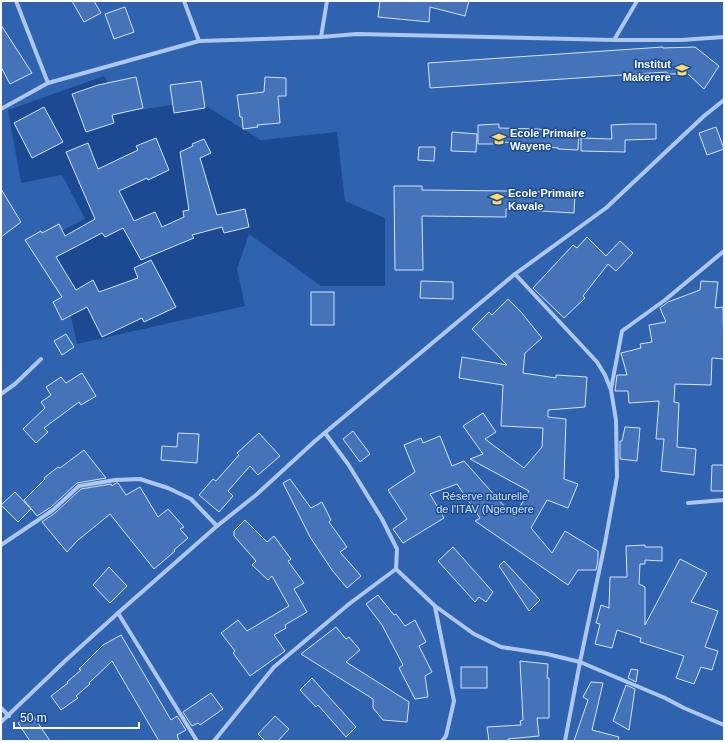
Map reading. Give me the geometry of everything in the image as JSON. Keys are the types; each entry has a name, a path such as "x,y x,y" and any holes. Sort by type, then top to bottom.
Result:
{"street":[{"path":"16,1 48,83"},
{"path":"184,1 199,41"},
{"path":"321,37 326,1"},
{"path":"614,40 637,1"},
{"path":"1,109 48,83 199,41 321,37 357,34 614,40 681,40 724,37"},
{"path":"1,722 66,660 217,526 256,495 326,433 515,274 606,208 704,116 724,100"},
{"path":"611,390 622,331 665,300 724,251"},
{"path":"515,274 597,362 605,375 611,390 616,420 617,477 565,741"},
{"path":"1,394 15,384 41,359"},
{"path":"326,433 348,464 382,519 397,549 396,569 435,606 474,634 501,647 547,654 580,662 724,725"},
{"path":"1,545 53,510 79,486 115,480 140,479 168,488 191,499 217,526"},
{"path":"688,503 724,500"},
{"path":"214,741 274,667 349,604 396,569"},
{"path":"435,606 454,701 446,736 442,741"},
{"path":"118,613 197,741"},
{"path":"1,708 9,716"}],"green space":[{"name":"Réserve naturelle de l'ITAV (Ngengere","path":"1,1 724,1 724,741 1,741","holes":["104,76 125,112 198,101 261,140 337,132 345,201 385,218 385,286 321,286 249,234 237,269 245,306 77,344 53,235 85,219 62,175 21,183 8,110"]}],"building":[{"path":"72,1 94,1 101,13 84,22"},
{"path":"380,1 469,1 465,16 430,7 429,22 378,17"},
{"path":"125,7 134,32 114,39 105,14"},
{"path":"1,25 32,73 10,84 1,67"},
{"path":"663,47 695,47 719,66 704,89 688,74 667,74 667,72 430,88 428,63"},
{"path":"136,77 143,108 112,115 114,123 86,132 72,94 98,85"},
{"path":"265,77 286,78 286,96 278,96 280,123 257,125 258,127 243,129 237,95 264,92"},
{"path":"201,81 205,108 174,113 170,85"},
{"path":"44,107 63,142 32,158 14,123"},
{"path":"499,124 499,128 538,129 556,131 556,133 579,134 578,150 500,142 500,144 478,144 478,125"},
{"path":"656,124 656,139 625,140 625,152 581,151 581,138 612,139 611,125"},
{"path":"716,127 724,149 707,155 699,133"},
{"path":"452,132 477,134 476,152 451,151"},
{"path":"156,138 169,170 119,191 134,221 155,212 162,227 184,217 183,211 189,210 180,152 193,146 192,144 204,139 211,153 200,158 217,215 245,209 249,227 224,233 222,227 192,235 194,238 141,260 123,228 105,237 102,233 56,257 76,290 93,280 99,292 138,278 134,268 151,260 176,307 144,322 142,318 102,337 87,307 62,320 53,302 62,297 25,240 41,231 42,233 59,224 65,236 95,219 66,152 88,143 98,169 138,150 136,146"},
{"path":"419,147 435,147 434,161 418,160"},
{"path":"394,186 422,186 422,190 510,190 575,194 574,213 506,209 506,217 422,216 423,270 395,270"},
{"path":"1,189 21,222 1,237"},
{"path":"587,237 606,256 620,241 633,253 616,271 608,264 583,296 585,298 564,318 533,288 573,245 577,248"},
{"path":"421,281 453,282 453,299 420,298"},
{"path":"701,281 718,282 715,308 723,307 724,359 712,358 711,385 675,384 674,402 679,403 677,447 696,449 694,475 661,471 664,439 656,439 659,401 629,403 628,391 615,391 617,375 627,375 621,353 641,348 640,344 652,342 649,325 666,322 660,308 668,302 700,290"},
{"path":"311,292 334,292 334,325 311,325"},
{"path":"508,299 521,312 542,338 525,353 523,373 556,378 556,375 587,377 585,407 548,410 548,417 566,419 564,479 578,484 568,508 547,500 531,528 552,553 565,531 598,551 596,570 578,570 568,585 475,521 480,518 457,484 430,494 444,518 403,543 393,529 407,519 388,490 415,472 404,445 421,438 423,443 440,436 452,466 464,461 514,517 529,491 470,459 483,454 463,426 483,413 496,432 485,439 524,468 542,447 543,428 501,426 503,385 459,378 462,357 507,365 472,329 489,312 492,315"},
{"path":"66,334 74,347 62,355 54,341"},
{"path":"82,373 96,396 81,405 79,402 44,428 48,432 36,443 23,429 45,408 41,402 51,395 46,387 61,377 66,383"},
{"path":"625,427 640,428 637,461 620,459 620,441 622,441"},
{"path":"353,431 370,454 360,462 343,439"},
{"path":"178,433 199,434 197,463 161,460 162,446 177,447"},
{"path":"259,433 280,456 258,475 250,466 228,491 233,496 219,512 199,495 213,479 216,481 239,455 237,453"},
{"path":"84,450 106,478 77,483 51,507 37,516 24,500 45,479 44,478"},
{"path":"712,465 724,465 724,491 711,491"},
{"path":"290,479 311,508 322,502 331,520 329,522 347,547 340,552 361,576 347,588 332,570 310,537 283,483"},
{"path":"118,483 126,495 140,487 158,517 168,509 184,527 180,529 188,538 154,569 110,514 77,541 67,552 42,522 55,513 81,489 111,484 112,486"},
{"path":"15,492 31,509 18,522 1,505"},
{"path":"245,520 267,542 274,536 291,559 288,561 304,583 294,589 307,612 285,625 286,628 274,635 285,651 250,676 233,653 235,651 221,633 238,620 247,631 289,606 272,576 268,580 252,565 256,561 234,536 234,531"},
{"path":"645,545 645,547 662,547 662,561 645,560 645,564 640,564 639,584 645,587 645,625 680,559 707,573 691,602 718,611 705,647 718,651 712,670 701,667 694,684 676,678 684,656 640,642 641,638 617,630 612,648 595,644 600,624 596,623 601,605 609,608 610,577 627,577 626,546"},
{"path":"453,547 493,592 486,602 479,597 475,602 438,561"},
{"path":"504,561 540,600 529,611 499,566"},
{"path":"109,567 127,586 110,603 93,585"},
{"path":"378,595 405,626 415,620 426,642 419,646 432,672 425,676 428,697 415,699 399,668 403,665 382,625 366,604"},
{"path":"336,627 346,639 349,637 360,650 346,662 409,702 407,722 383,720 373,708 373,699 301,654"},
{"path":"121,635 171,720 177,716 186,730 177,735 179,741 159,741 112,661 76,696 78,698 61,710 51,696 68,683 67,682 81,670 79,669 103,645"},
{"path":"520,661 548,664 547,678 549,678 549,718 537,718 539,736 508,739 508,741 489,741 487,727 521,725 520,721 523,720"},
{"path":"461,667 487,667 487,688 461,688"},
{"path":"631,669 638,670 636,682 628,678"},
{"path":"312,678 356,727 346,737 318,705 316,707 300,690"},
{"path":"591,682 603,683 592,730 619,737 618,741 574,741 588,700 583,697"},
{"path":"626,685 635,689 629,730 613,721"},
{"path":"211,693 223,709 200,725 198,723 192,726 183,712"},
{"path":"32,714 50,741 30,741 18,723"},
{"path":"275,716 289,729 278,741 265,741 258,734"}],"place":[{"name":"Institut Makerere","path":"682,70"},
{"name":"Ecole Primaire Wayene","path":"499,139"},
{"name":"Ecole Primaire Kavale","path":"497,199"}]}
